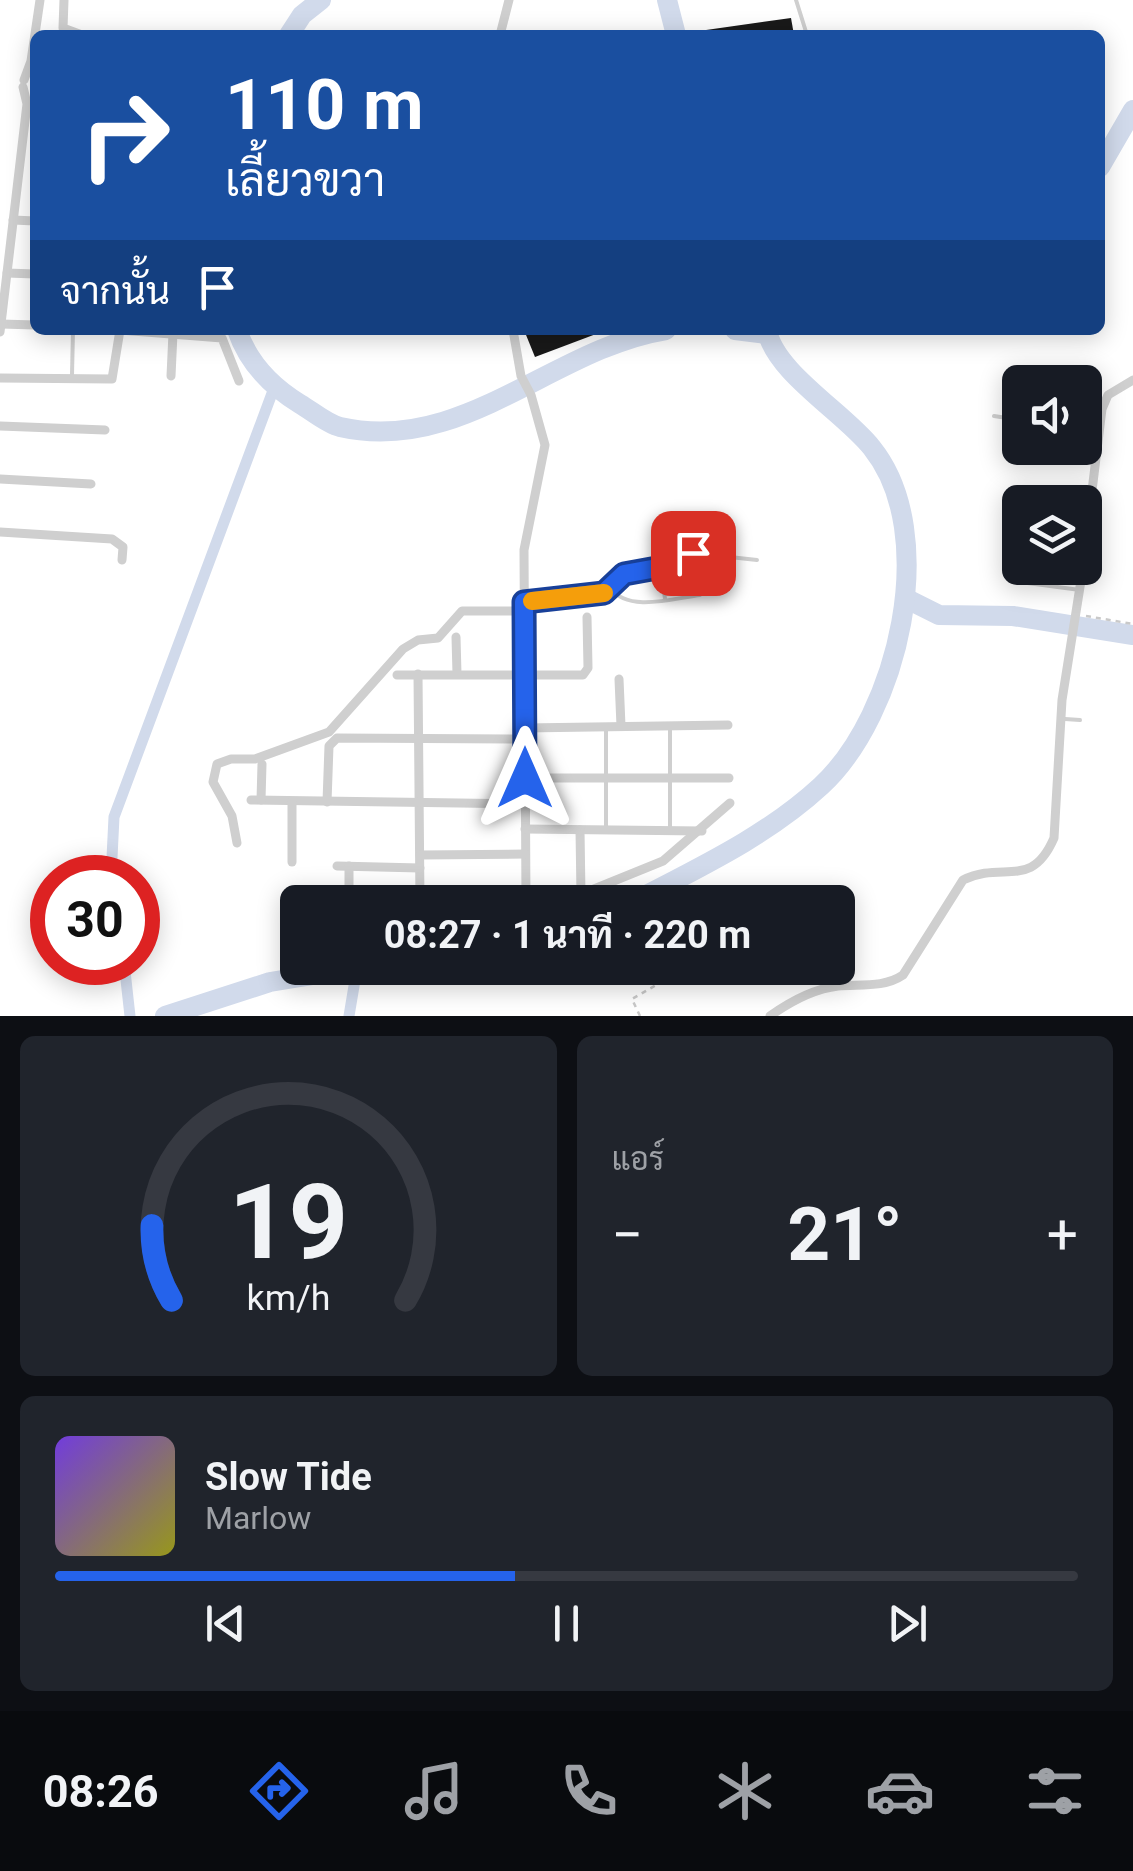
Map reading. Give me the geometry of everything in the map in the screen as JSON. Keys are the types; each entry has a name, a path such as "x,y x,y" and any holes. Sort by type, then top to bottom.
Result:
{"street":[{"path":"37,30 40,0"},
{"path":"64,0 63,28 68,30"},
{"path":"501,30 508,0"},
{"path":"0,332 7,272 4,255 13,220 27,104 24,84 30,71"},
{"path":"27,104 30,101"},
{"path":"19,169 30,170"},
{"path":"13,220 30,221"},
{"path":"7,272 30,274"},
{"path":"1,324 30,326"},
{"path":"0,378 112,380 119,335"},
{"path":"170,376 173,335"},
{"path":"193,335 222,338 239,382"},
{"path":"514,335 520,376 531,395 542,430 544,460 524,550 526,885"},
{"path":"1102,417 1108,395 1133,380"},
{"path":"0,426 105,430"},
{"path":"0,480 91,484"},
{"path":"0,532 112,538 124,547 122,560"},
{"path":"770,1016 802,995 834,986 893,982 903,974 963,880 978,873 1018,873 1038,866 1054,838 1060,719 1081,585"},
{"path":"236,843 232,816 213,782 217,764 231,758 255,760 329,732 403,649 418,640 438,638 462,611 524,606"},
{"path":"396,675 586,672 588,617"},
{"path":"456,637 457,674"},
{"path":"418,674 420,885"},
{"path":"620,679 620,726"},
{"path":"327,802 331,741 606,726 728,725"},
{"path":"262,764 256,800 525,804"},
{"path":"525,778 729,778"},
{"path":"292,802 292,862"},
{"path":"605,885 664,860 702,832 730,803"},
{"path":"525,829 702,832"},
{"path":"580,830 582,885"},
{"path":"420,855 526,854"},
{"path":"346,885 343,866 420,868"}],"lane":[{"path":"796,0 805,30"},
{"path":"72,380 74,335"},
{"path":"994,416 1002,417"},
{"path":"524,606 590,596 611,588 616,578 624,574 661,566 693,553 757,560"},
{"path":"661,566 665,599"},
{"path":"1042,585 1080,590"},
{"path":"611,588 623,600 700,595"},
{"path":"1060,719 1080,720"},
{"path":"670,725 670,831"},
{"path":"606,726 606,830"}],"path":[{"path":"1075,614 1133,624"},
{"path":"640,1016 632,999 657,985"}],"building":[{"path":"791,18 793,30 706,30"},
{"path":"526,335 593,335 535,357"}],"waterway":[{"path":"292,30 302,15 321,0"},
{"path":"667,0 675,30"},
{"path":"1105,158 1133,110"},
{"path":"239,335 254,363 290,397 340,427 384,432 427,426 467,413 585,357 646,335"},
{"path":"666,885 755,836 821,786 848,755 871,715 889,671 901,623 906,574 904,527 893,484 872,448 796,377 772,346 769,335"},
{"path":"112,855 114,817 274,388"},
{"path":"907,599 939,615 1013,616 1133,635"},
{"path":"165,1016 280,980"},
{"path":"127,985 130,1016"},
{"path":"349,1016 354,985"}],"slow traffic":[{"path":"532,601 604,593"}],"route":[{"path":"525,778 524,602 604,593 624,574 657,568 693,553"}]}
